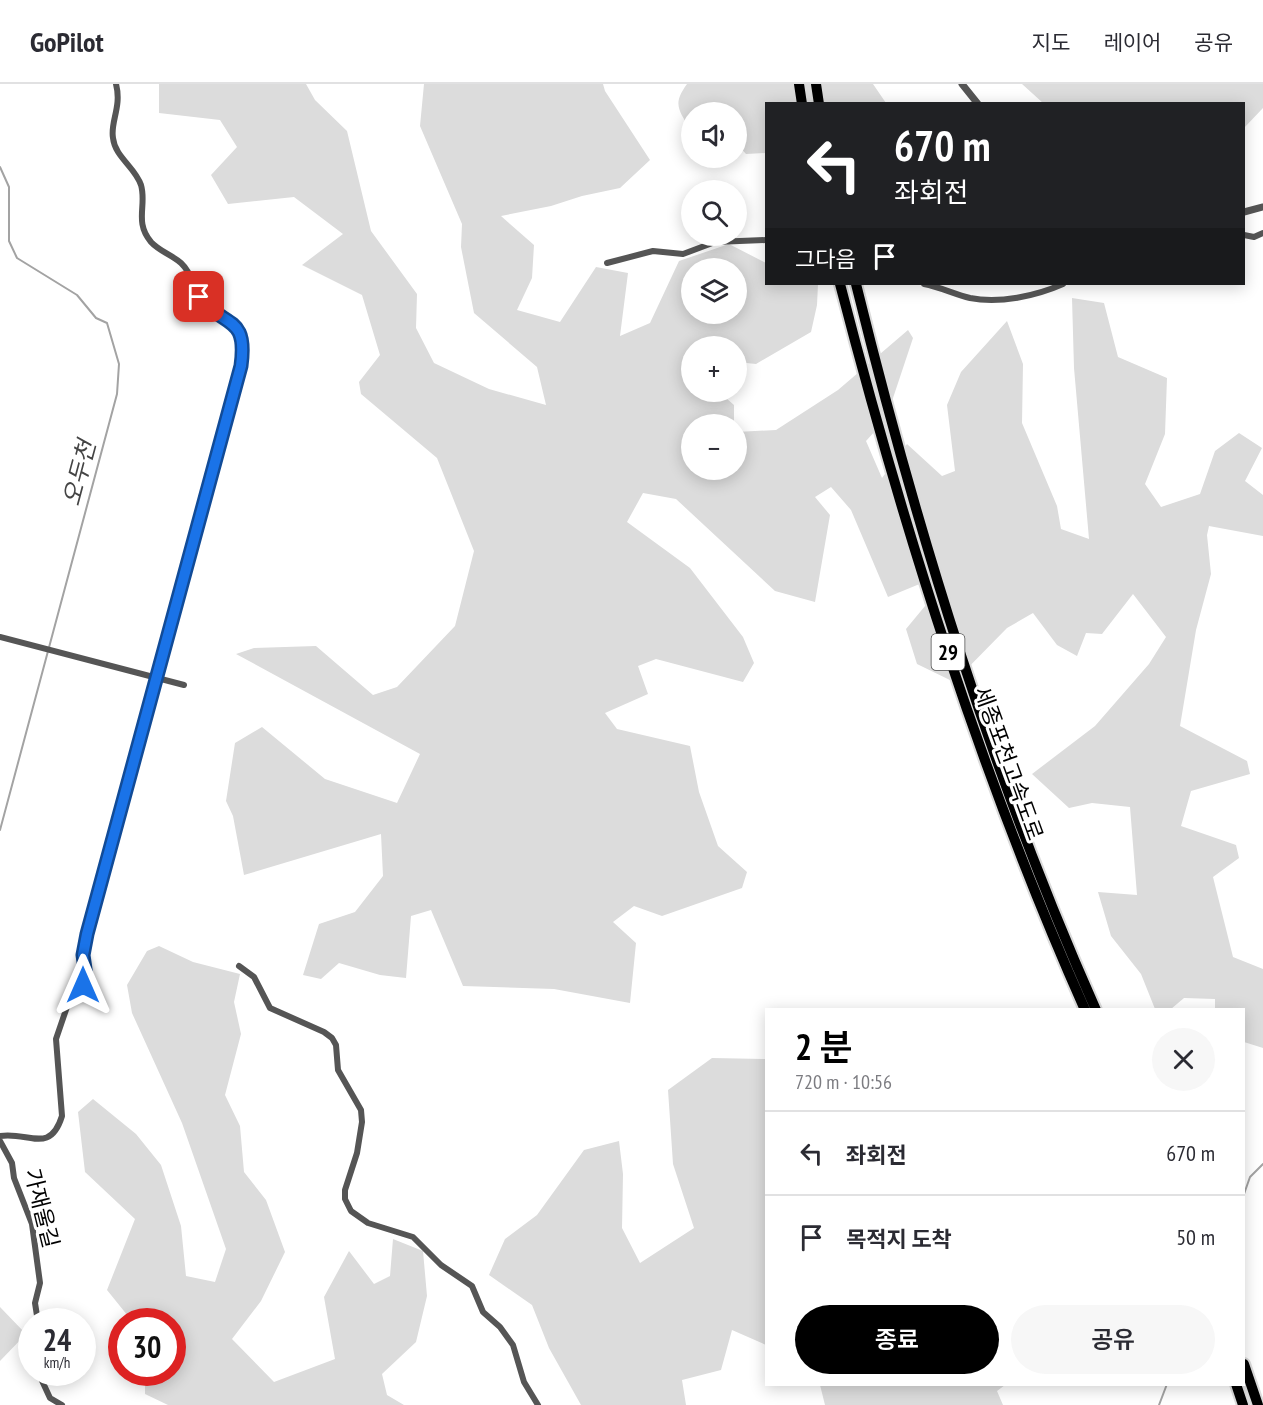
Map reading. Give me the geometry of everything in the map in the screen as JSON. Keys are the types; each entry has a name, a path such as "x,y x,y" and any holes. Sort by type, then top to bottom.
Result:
{"highway":[{"path":"799,84 802,102"},
{"path":"816,84 819,102"},
{"name":"세종포천고속도로","path":"840,285 889,464 939,626 1020,852 1084,1008"},
{"name":"세종포천고속도로","path":"856,285 921,528 1006,788 1039,876 1095,1008"},
{"path":"1245,1367 1258,1405"},
{"path":"1237,1386 1243,1405"}],"street":[{"path":"0,1136 38,1140 50,1137 58,1127 62,1116 56,1039 70,998 83,985 86,976 83,955 87,934 241,366 244,345 240,330 231,320 218,316 199,297 182,264 153,244 144,232 140,212 142,188 137,176 115,149 112,135 119,96 117,84"},
{"path":"962,84 976,102"},
{"path":"1245,212 1263,207"},
{"path":"1245,235 1254,237 1263,234"},
{"path":"607,263 653,251 683,254 715,242 765,240"},
{"path":"927,285 969,297 991,300 1038,292 1060,285"},
{"path":"0,637 157,676 184,685"},
{"path":"238,966 260,984 270,1008 324,1032 332,1038 336,1045 338,1070 357,1102 362,1122 357,1153 345,1190 347,1206 368,1223 413,1237 441,1265 472,1286 483,1312 500,1327 513,1345 524,1382 538,1405"},
{"name":"가재울길","path":"0,1141 12,1163 14,1178 32,1224 40,1283 36,1308"},
{"path":"44,1386 50,1398 62,1405"}],"shaded area":[{"path":"159,84 306,84 315,100 347,131 371,231 417,294 416,328 434,363 489,389 546,405 537,367 474,313 461,247 462,224 420,126 424,84 603,84 605,91 650,160 620,188 501,216 534,245 532,278 517,310 560,322 596,267 628,273 620,336 650,323 681,260 681,324 747,324 747,258 688,258 723,246 733,246 765,262 765,285 818,285 817,305 811,332 756,364 747,363 747,336 681,336 681,402 731,402 734,405 734,414 681,414 681,480 747,480 747,431 776,430 838,390 908,330 913,338 886,419 866,441 882,478 907,444 942,476 955,471 947,405 961,372 1007,321 1023,364 1022,423 1057,506 1061,529 1089,539 1074,368 1072,298 1104,303 1118,357 1167,378 1165,434 1145,484 1161,507 1200,494 1215,451 1239,433 1262,448 1245,481 1263,495 1263,536 1209,526 1207,535 1211,574 1196,630 1180,726 1247,761 1250,774 1191,791 1181,826 1236,845 1239,858 1213,877 1233,957 1263,969 1263,1048 1245,1042 1245,1008 1215,1008 1215,999 1184,998 1172,1008 1155,1008 1141,974 1111,936 1098,892 1137,895 1130,807 1092,803 1069,808 1032,774 1095,726 1149,664 1166,637 1133,594 1102,634 1086,633 1077,656 1057,645 1033,613 1007,628 954,682 917,664 906,629 930,600 939,576 888,597 851,510 831,487 815,497 830,515 815,602 775,591 676,499 643,493 627,522 690,568 743,637 754,663 743,682 656,659 638,666 648,694 605,713 617,729 690,746 699,792 718,846 747,872 742,888 662,916 634,906 613,922 636,943 630,1003 554,989 463,986 431,910 411,916 406,978 380,975 339,963 321,979 303,975 319,924 355,912 383,876 381,834 244,875 233,816 226,801 235,743 262,727 325,779 397,803 420,754 236,654 254,648 316,646 373,695 397,687 455,626 474,551 437,458 361,394 359,382 380,355 362,295 302,265 343,234 294,197 228,204 211,175 237,147 220,120 159,113"},
{"path":"687,84 873,84 885,102 765,102 765,153 747,154 747,102 681,102 681,112 678,102"},
{"path":"1022,84 1263,84 1263,108 1245,127 1245,102 1042,102"},
{"path":"159,946 193,962 240,974 234,1002 241,1034 225,1095 240,1126 244,1172 266,1200 285,1252 261,1301 232,1339 274,1382 335,1359 324,1297 349,1251 374,1284 390,1276 393,1239 423,1251 427,1296 416,1342 382,1374 387,1395 404,1405 168,1405 145,1394 145,1386 186,1386 186,1308 122,1308 107,1290 135,1219 85,1172 78,1112 93,1099 136,1134 161,1165 181,1226 186,1276 215,1282 226,1249 182,1123 132,1013 127,985 147,951"},
{"path":"712,1058 765,1059 765,1345 732,1330 721,1370 682,1380 686,1405 581,1405 549,1348 532,1305 489,1275 505,1239 537,1215 584,1150 619,1141 623,1174 622,1228 640,1263 694,1228 673,1164 668,1090"},
{"path":"0,1307 18,1326 18,1342 0,1361"},
{"path":"820,1386 1004,1386 997,1391 1003,1405 825,1405"}],"waterway":[{"name":"오두천","path":"0,167 9,187 9,241 17,258 77,295 96,318 107,323 119,364 117,394 0,830"},
{"path":"1245,1191 1250,1177 1263,1164"},
{"path":"1159,1405 1166,1386"}],"route":[{"path":"83,985 86,976 83,955 87,934 241,366 244,345 240,330 231,320 218,316 208,308 199,297"}]}
